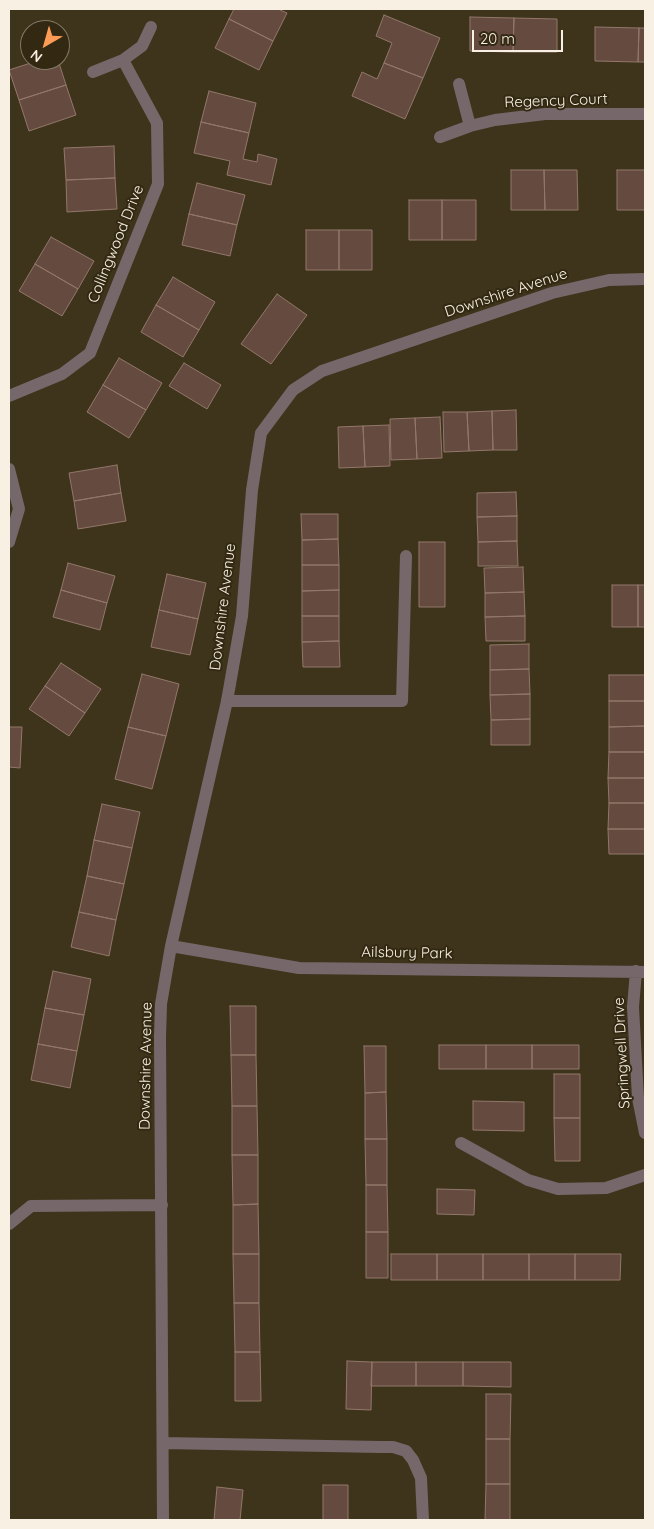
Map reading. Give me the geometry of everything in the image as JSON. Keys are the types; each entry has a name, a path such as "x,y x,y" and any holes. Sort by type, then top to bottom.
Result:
{"street":[{"path":"93,72 123,60 142,46 152,27"},
{"name":"Collingwood Drive","path":"9,396 62,374 90,353 158,184 156,123 123,60"},
{"path":"459,84 470,126"},
{"name":"Regency Court","path":"440,137 470,126 495,120 545,114 645,114"},
{"name":"Downshire Avenue","path":"163,1520 161,1004 171,946 227,701 242,616 252,490 261,433 294,390 322,371 552,293 609,280 645,279"},
{"path":"9,469 19,509 9,542"},
{"path":"227,701 402,701 406,556"},
{"name":"Ailsbury Park","path":"171,946 300,968 641,972"},
{"name":"Springwell Drive","path":"641,972 633,1007 638,1098 645,1133"},
{"path":"460,1143 528,1180 558,1189 606,1188 645,1175"},
{"path":"9,1224 31,1206 162,1205"},
{"path":"164,1443 393,1446 406,1451 422,1478 422,1520"}],"building":[{"path":"234,9 278,9 287,13 273,41 229,19"},
{"path":"384,15 440,38 423,78 384,63 392,43 376,36"},
{"path":"470,17 514,18 513,52 470,51"},
{"path":"514,18 557,19 557,52 513,52"},
{"path":"229,19 273,41 259,70 215,48"},
{"path":"595,27 639,28 638,62 595,61"},
{"path":"639,28 645,28 645,62 638,62"},
{"path":"384,63 423,78 405,119 352,96 362,72 377,79"},
{"path":"20,66 20,70 61,70 66,85 19,100 9,70"},
{"path":"66,85 76,115 29,131 19,100"},
{"path":"209,91 256,103 249,133 201,122"},
{"path":"201,122 249,133 243,159 257,162 258,154 277,159 271,185 227,175 230,161 194,153"},
{"path":"114,146 115,178 66,180 64,148"},
{"path":"511,170 544,170 545,210 511,210"},
{"path":"544,170 577,170 578,210 545,210"},
{"path":"617,170 645,170 645,210 617,210"},
{"path":"115,178 117,209 67,212 66,180"},
{"path":"197,183 245,195 237,225 189,214"},
{"path":"409,200 442,200 442,240 409,240"},
{"path":"442,200 476,200 476,240 442,240"},
{"path":"189,214 237,225 230,256 182,245"},
{"path":"306,230 339,230 339,270 306,270"},
{"path":"339,230 372,230 372,270 339,270"},
{"path":"51,237 94,261 78,289 35,264"},
{"path":"35,264 78,289 62,316 19,291"},
{"path":"173,277 215,302 199,330 156,305"},
{"path":"277,294 307,315 271,364 241,344"},
{"path":"156,305 199,330 183,357 141,332"},
{"path":"119,358 162,383 146,410 103,385"},
{"path":"184,363 221,385 207,409 169,386"},
{"path":"103,385 146,410 129,438 87,412"},
{"path":"516,410 517,450 493,450 492,411"},
{"path":"492,411 493,450 469,451 467,412"},
{"path":"443,412 467,412 469,451 444,452"},
{"path":"440,417 442,458 417,459 415,418"},
{"path":"415,418 417,459 391,460 390,419"},
{"path":"389,425 390,466 365,467 363,426"},
{"path":"363,426 365,467 339,468 338,427"},
{"path":"117,465 121,493 74,501 69,473"},
{"path":"516,492 517,516 477,517 477,493"},
{"path":"121,493 126,521 78,529 74,501"},
{"path":"301,514 338,514 338,539 302,540"},
{"path":"517,516 517,541 478,542 477,517"},
{"path":"338,539 339,565 302,565 302,540"},
{"path":"517,541 518,566 478,566 478,542"},
{"path":"419,542 445,542 445,607 419,607"},
{"path":"68,563 115,576 107,603 61,590"},
{"path":"302,565 339,565 339,590 302,591"},
{"path":"523,567 524,592 485,593 484,568"},
{"path":"167,574 206,583 198,619 159,610"},
{"path":"612,585 638,585 638,627 612,627"},
{"path":"638,585 645,585 645,627 638,627"},
{"path":"61,590 107,603 100,630 53,617"},
{"path":"339,590 339,616 302,616 302,591"},
{"path":"524,592 525,616 485,617 485,593"},
{"path":"159,610 198,619 190,655 151,647"},
{"path":"302,616 339,616 339,641 302,642"},
{"path":"525,616 525,641 486,641 485,617"},
{"path":"339,641 340,667 303,667 302,642"},
{"path":"529,644 529,669 490,670 490,645"},
{"path":"61,663 101,689 85,713 45,686"},
{"path":"529,669 530,694 490,695 490,670"},
{"path":"142,674 179,684 166,736 128,727"},
{"path":"609,675 645,675 645,701 609,701"},
{"path":"45,686 85,713 69,736 29,709"},
{"path":"530,694 530,719 491,720 490,695"},
{"path":"609,701 645,701 645,726 609,727"},
{"path":"530,719 530,745 491,745 491,720"},
{"path":"645,726 645,752 609,752 609,727"},
{"path":"9,727 22,727 20,768 9,767"},
{"path":"128,727 166,736 152,789 115,779"},
{"path":"609,752 645,752 645,778 608,778"},
{"path":"608,778 645,778 645,803 609,803"},
{"path":"609,803 645,803 645,829 608,829"},
{"path":"102,804 140,812 132,848 94,840"},
{"path":"608,829 645,829 645,854 609,854"},
{"path":"94,840 132,848 124,884 87,876"},
{"path":"87,876 124,884 116,920 79,912"},
{"path":"79,912 116,920 109,956 71,947"},
{"path":"53,971 91,979 84,1015 45,1008"},
{"path":"230,1006 256,1006 256,1055 231,1055"},
{"path":"45,1008 84,1015 77,1051 38,1044"},
{"path":"38,1044 77,1051 70,1088 31,1080"},
{"path":"439,1045 486,1045 486,1069 439,1069"},
{"path":"486,1045 532,1045 532,1069 486,1069"},
{"path":"532,1045 579,1045 579,1069 532,1069"},
{"path":"364,1046 386,1046 386,1092 365,1093"},
{"path":"231,1055 256,1055 257,1106 232,1106"},
{"path":"554,1074 580,1074 580,1118 554,1118"},
{"path":"386,1092 387,1139 365,1139 365,1093"},
{"path":"473,1101 524,1102 524,1131 473,1130"},
{"path":"232,1106 257,1106 258,1155 232,1155"},
{"path":"554,1118 580,1118 580,1161 555,1161"},
{"path":"365,1139 387,1139 387,1185 366,1185"},
{"path":"232,1155 258,1155 258,1204 233,1205"},
{"path":"366,1185 387,1185 388,1232 366,1232"},
{"path":"437,1189 475,1190 474,1215 437,1214"},
{"path":"258,1204 259,1254 233,1254 233,1205"},
{"path":"366,1232 388,1232 388,1278 366,1278"},
{"path":"233,1254 259,1254 259,1303 234,1303"},
{"path":"391,1254 437,1254 437,1280 391,1280"},
{"path":"437,1254 483,1254 483,1280 437,1280"},
{"path":"483,1254 529,1254 529,1280 483,1280"},
{"path":"529,1254 575,1254 575,1280 529,1280"},
{"path":"575,1254 621,1254 620,1280 575,1280"},
{"path":"234,1303 259,1303 260,1352 235,1352"},
{"path":"235,1352 260,1352 261,1401 235,1401"},
{"path":"347,1361 372,1362 371,1410 346,1409"},
{"path":"372,1362 416,1362 416,1386 371,1386"},
{"path":"416,1362 463,1362 463,1386 416,1386"},
{"path":"463,1362 511,1362 511,1387 463,1386"},
{"path":"486,1394 511,1394 510,1439 486,1439"},
{"path":"486,1439 510,1439 510,1484 486,1484"},
{"path":"486,1484 510,1484 510,1520 485,1520"},
{"path":"323,1485 348,1485 348,1520 323,1520"},
{"path":"217,1487 243,1490 240,1520 214,1520"}]}
